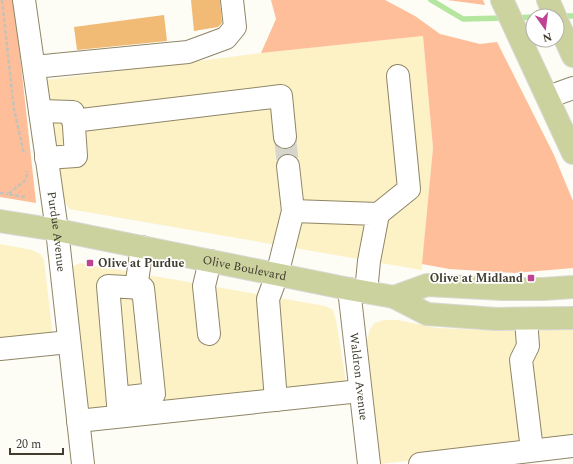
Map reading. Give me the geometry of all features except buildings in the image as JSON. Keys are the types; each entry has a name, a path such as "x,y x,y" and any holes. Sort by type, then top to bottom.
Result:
{"main road":[{"path":"502,0 573,153"},
{"path":"565,38 573,55"},
{"name":"Olive Boulevard","path":"0,221 56,230 394,297 428,314 496,320 573,318"},
{"path":"394,297 427,285 503,289 573,287"}],"street":[{"name":"Purdue Avenue","path":"24,0 40,111 33,162 56,230 83,464"},
{"path":"34,67 188,52 226,38 235,27 232,0"},
{"path":"293,211 378,214 409,189 398,76"},
{"path":"548,97 573,88"},
{"path":"73,121 281,96 285,137"},
{"path":"33,162 76,156 73,112 40,111"},
{"path":"276,400 268,299 277,275 293,211 288,166"},
{"name":"Waldron Avenue","path":"369,464 360,391 357,290 369,261 378,214"},
{"path":"136,288 142,247"},
{"path":"209,334 204,286 210,261"},
{"path":"119,407 108,286 143,288 154,404"},
{"path":"526,319 528,346 521,360 532,450"},
{"path":"0,349 69,342"},
{"path":"78,421 119,407 154,404 276,400 360,391"},
{"path":"420,464 573,446"}],"path":[{"path":"2,0 14,109 33,162 26,180 8,194"},
{"path":"0,193 25,197"}],"shaded area":[{"path":"0,0 14,0 36,203 0,197"},
{"path":"271,0 385,0 415,16 440,34 480,44 497,42 554,155 573,201 573,268 515,273 449,269 422,264 433,148 423,36 261,53 276,19"},
{"path":"447,0 483,0 485,5"},
{"path":"423,36 433,148 422,270 69,209 63,198 45,80 261,53"},
{"path":"0,244 32,250 40,254 44,260 53,338 0,344"},
{"path":"80,263 325,306 333,310 336,320 347,388 86,413 70,268"},
{"path":"384,320 397,320 437,328 531,331 573,328 573,441 380,464 367,341 370,329 375,323"}],"waterway":[{"path":"431,0 463,19 505,18"},
{"path":"565,16 573,16"},
{"path":"515,18 525,17"}],"tunnel":[{"path":"285,137 288,166"}],"place":[{"name":"Olive at Purdue","path":"90,263"},
{"name":"Olive at Midland","path":"531,278"}]}
